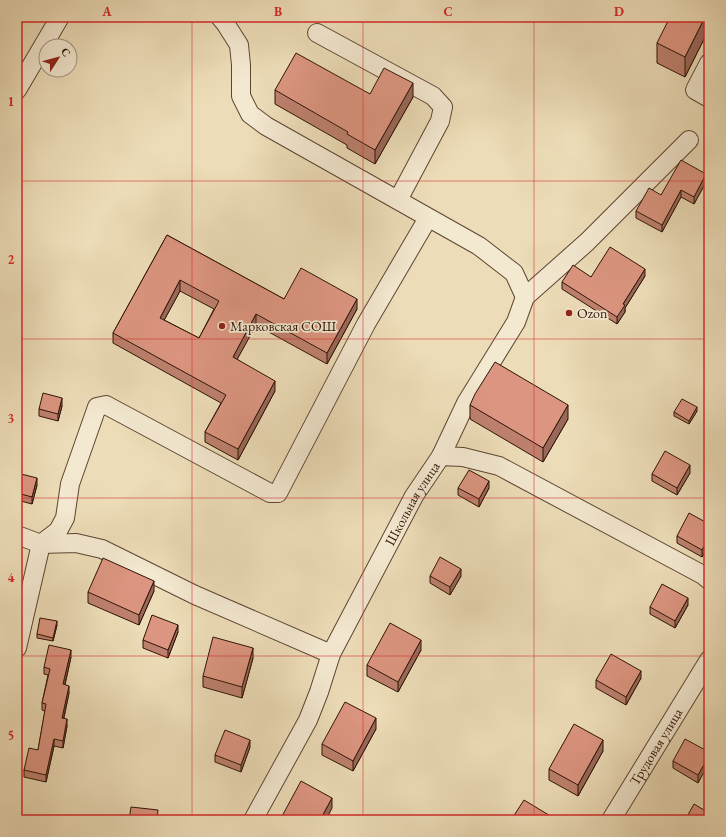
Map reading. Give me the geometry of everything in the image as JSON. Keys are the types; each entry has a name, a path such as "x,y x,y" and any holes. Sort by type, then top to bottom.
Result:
{"street":[{"path":"17,90 60,17"},
{"path":"220,17 239,45 241,65 241,96 250,114 266,126 479,246 514,273 525,297"},
{"path":"317,33 433,96 443,107 440,121 398,200"},
{"path":"709,63 695,90 709,98"},
{"path":"440,456 466,403 516,322 525,297 587,242 688,140"},
{"path":"17,648 41,544 58,531 64,518 70,484 97,407 106,405 270,493 278,493 366,324 428,218"},
{"name":"Школьная улица","path":"253,820 308,720 320,692 331,654 414,496 440,456 463,457 499,466 709,580"},
{"path":"17,535 41,544 76,543 102,549 195,595 331,654"},
{"name":"Трудовая улица","path":"611,820 706,670"}],"building":[{"path":"670,17 705,17 685,57 657,43"},
{"path":"296,53 370,94 384,68 413,83 375,150 347,134 348,132 275,90"},
{"path":"681,160 706,174 694,197 681,190 662,225 636,211 649,188 661,195"},
{"path":"167,235 284,299 301,268 357,299 327,353 256,314 233,357 275,381 238,449 205,432 226,395 113,333","holes":["180,280 219,301 199,338 160,318"]},
{"path":"610,247 645,269 623,304 625,305 617,317 562,282 573,265 591,277"},
{"path":"495,362 568,405 543,448 470,405 475,394"},
{"path":"43,393 62,398 58,414 39,409"},
{"path":"682,399 697,407 689,421 674,412"},
{"path":"665,451 690,465 677,488 652,474"},
{"path":"469,470 489,481 479,499 458,488"},
{"path":"17,473 37,478 32,497 17,493"},
{"path":"689,513 709,524 709,537 702,550 677,536"},
{"path":"440,557 461,569 450,587 430,576"},
{"path":"103,558 154,581 139,615 88,592"},
{"path":"662,584 688,598 675,621 650,607"},
{"path":"152,615 178,625 168,650 143,640"},
{"path":"40,618 57,621 53,638 37,634"},
{"path":"390,623 421,640 398,682 367,665"},
{"path":"213,637 253,648 242,687 203,676"},
{"path":"49,645 71,650 63,684 69,686 62,718 67,719 63,741 54,739 46,775 24,770 29,748 38,750 46,704 42,703 50,669 44,667"},
{"path":"611,654 641,671 626,697 596,680"},
{"path":"345,702 376,718 353,761 322,744"},
{"path":"574,724 603,740 578,785 549,769"},
{"path":"225,730 250,740 241,765 215,755"},
{"path":"685,739 709,752 709,756 698,775 673,761"},
{"path":"301,781 332,798 320,820 280,820"},
{"path":"524,800 552,817 550,820 511,820"},
{"path":"694,804 709,813 709,820 685,820"},
{"path":"131,807 158,810 157,820 129,820"}],"place":[{"name":"Ozon","path":"569,313"},
{"name":"Марковская СОШ","path":"222,326"}]}
